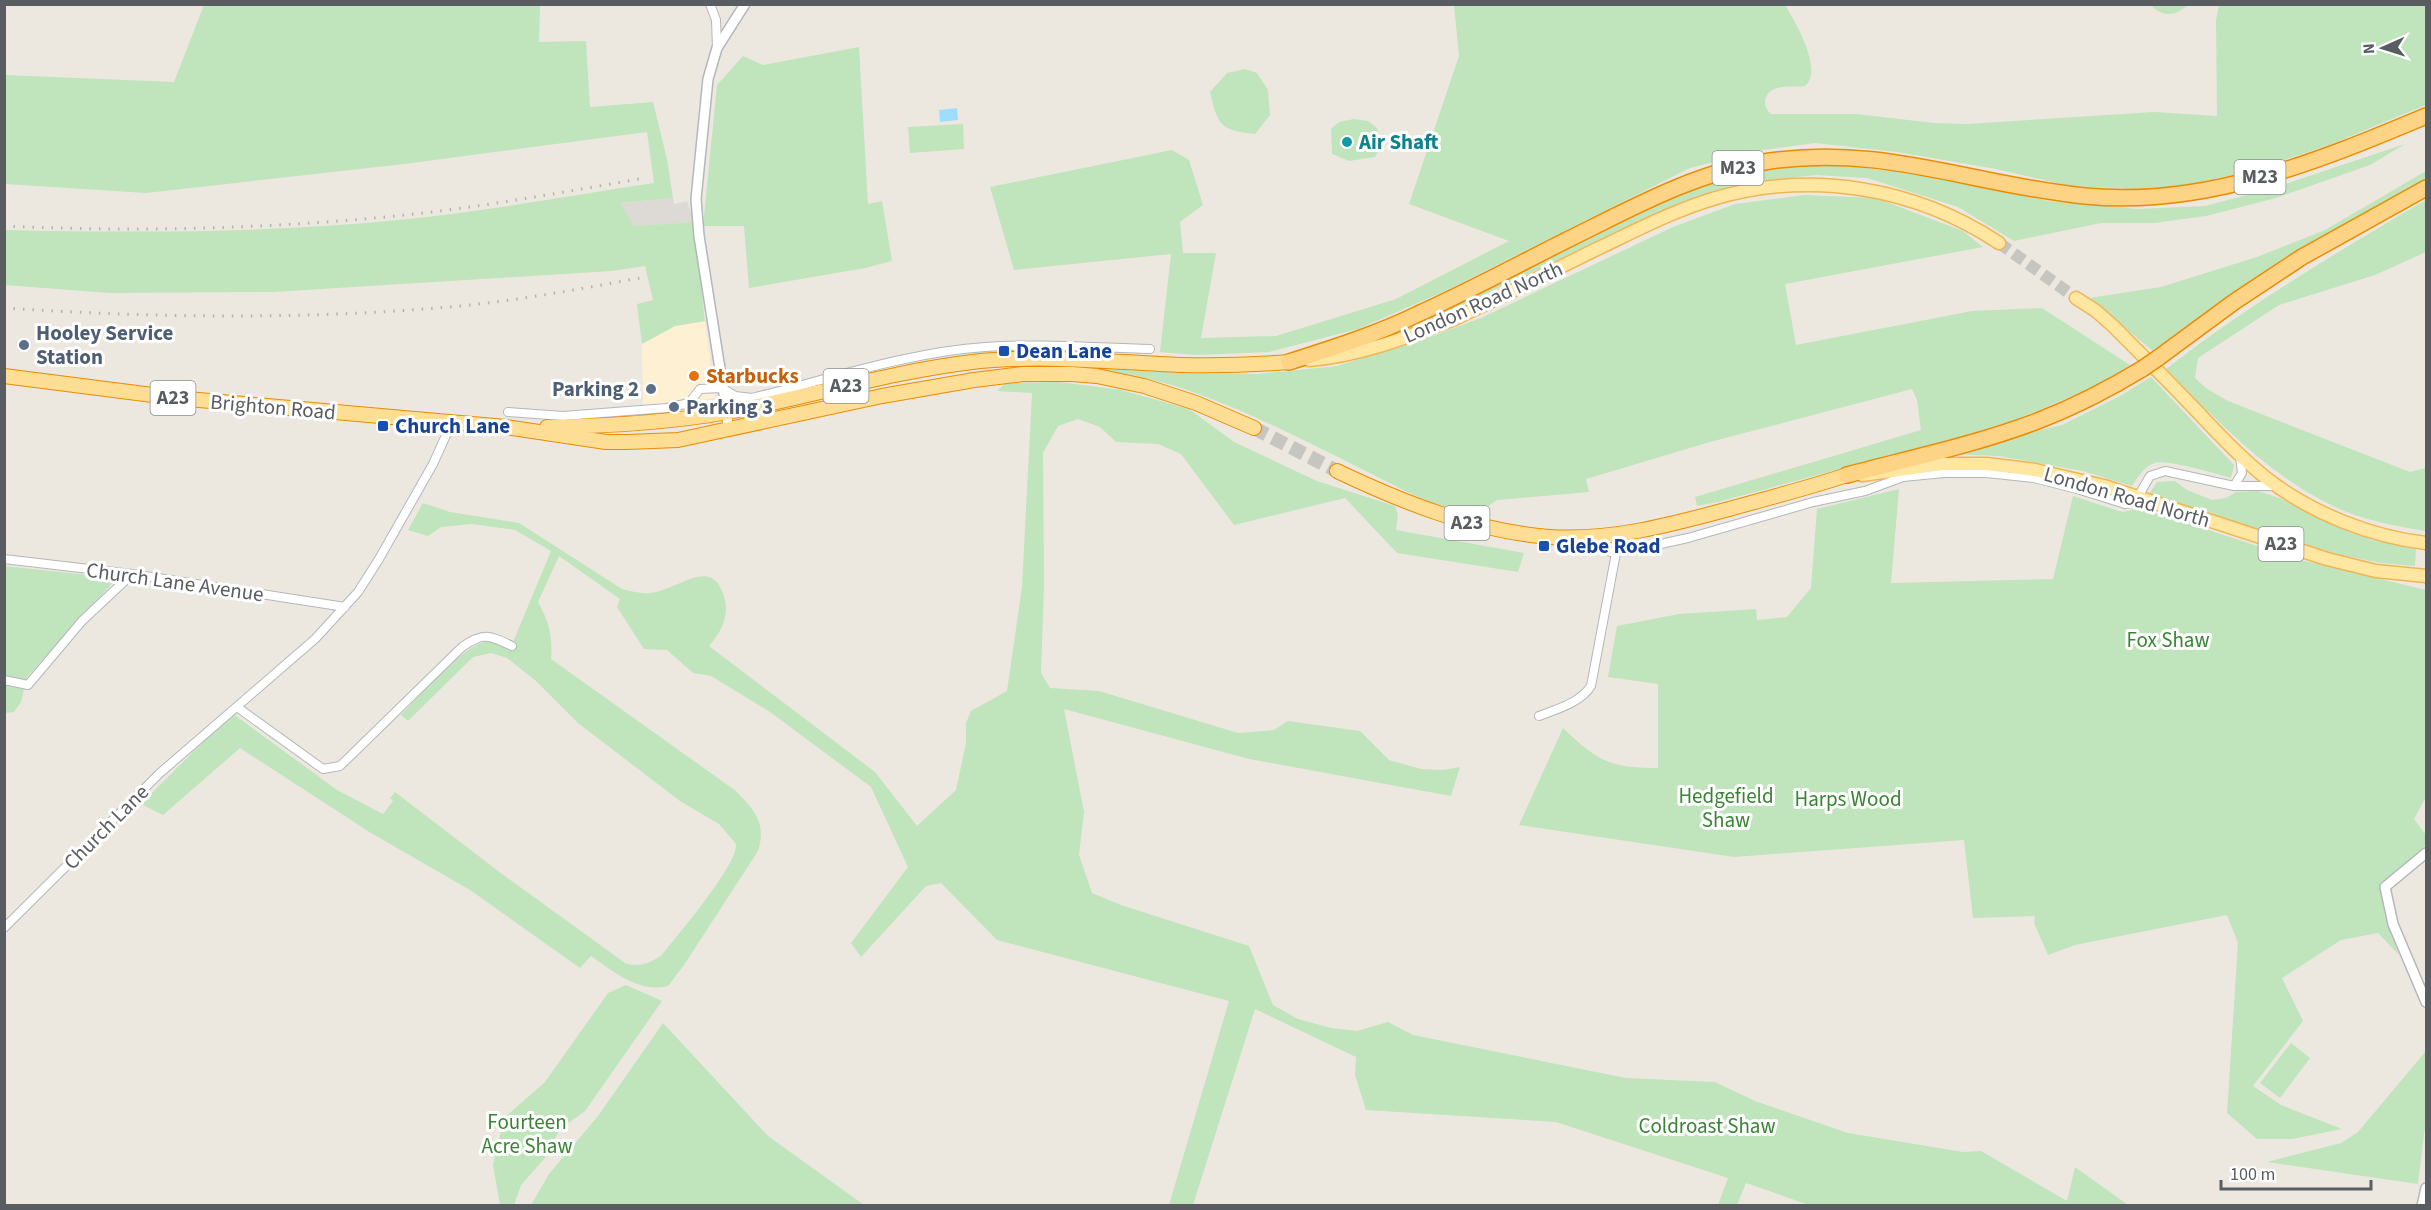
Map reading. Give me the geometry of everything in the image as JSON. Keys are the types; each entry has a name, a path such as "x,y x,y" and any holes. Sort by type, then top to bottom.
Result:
{"highway":[{"name":"M23","path":"1289,362 1345,344 1418,314 1660,194 1711,175 1744,166 1814,157 1866,158 1919,165 2067,194 2112,198 2163,197 2217,188 2270,174 2353,146 2427,116"},
{"path":"1847,475 2039,421 2107,390 2142,369 2234,302 2302,257 2427,188"},
{"name":"London Road North","path":"727,412 925,369 996,360 1074,360 1202,366 1289,362"},
{"name":"A23","path":"728,431 882,396 999,376 1048,373 1097,376 1144,386 1196,403 1254,428"},
{"name":"Brighton Road","path":"4,376 176,398 506,427 606,442 678,440 728,431"},
{"name":"Brighton Road","path":"506,427 727,412"},
{"name":"London Road North","path":"1337,471 1414,504 1470,524 1533,535 1576,537 1601,536 1684,522 1847,475"}],"main road":[{"name":"London Road North","path":"1289,362 1333,358 1415,335 1461,316 1670,214 1718,197 1765,188 1838,186 1885,193 1956,218 1999,243"},
{"name":"A23","path":"2076,298 2113,326 2240,455 2278,487 2358,527 2380,534 2427,543"},
{"name":"London Road North","path":"1847,475 1871,476 1942,464 1987,464 2059,474 2138,497 2327,559 2376,571 2427,576"}],"street":[{"path":"710,4 716,20 717,48"},
{"path":"728,431 727,412 699,236 696,199 708,79 717,48 745,4"},
{"path":"752,398 923,356 984,347 1150,349"},
{"path":"722,388 735,396 752,398 768,404"},
{"name":"Brighton Road","path":"508,412 563,416 638,417 688,403 700,390 722,388"},
{"name":"Church Lane","path":"4,928 160,773 315,639 345,607 358,592 379,559 433,464 452,422"},
{"path":"2234,486 2242,473 2240,455"},
{"path":"1601,536 1606,550 1616,554 1688,538 1790,508 1865,491 1903,477 1964,472 2010,475 2056,483 2125,504 2135,502 2150,476 2164,471 2234,486 2261,484 2278,487"},
{"path":"1539,716 1569,704 1586,693 1591,686 1616,554"},
{"name":"Church Lane Avenue","path":"4,559 132,574 345,607"},
{"path":"4,680 28,685 82,621 132,574"},
{"path":"237,707 323,769 340,766 462,647 476,637 490,636 512,646"},
{"path":"2427,853 2385,887 2393,924 2427,1002"},
{"path":"2422,1206 2427,1188"}],"shaded area":[{"path":"673,198 674,204 687,201 694,222 634,226 619,203"},
{"path":"705,321 715,398 643,409 642,344 675,326"}],"green space":[{"path":"204,5 540,5 539,42 586,41 590,107 653,102 667,159 673,198 620,203 634,226 694,222 705,321 675,326 642,344 637,304 653,300 645,266 612,271 273,292 109,293 5,285 5,230 206,231 358,224 470,212 654,183 647,132 404,164 146,193 5,184 5,75 174,82"},
{"path":"1454,5 1785,5 1806,46 1810,58 1810,79 1805,86 1782,87 1771,91 1767,95 1765,105 1771,114 1856,114 1934,123 1967,124 2154,112 2217,116 2216,20 2219,5 2426,5 2426,105 2329,145 2248,172 2173,187 2133,189 2070,186 1996,169 1897,152 1815,143 1756,151 1690,168 1445,291 1358,329 1269,352 1197,355 1160,352 1171,254 1014,270 990,187 1172,150 1189,160 1203,205 1180,222 1183,253 1216,253 1201,338 1276,336 1396,299 1509,241 1409,204 1459,56"},
{"path":"2151,5 2188,5 2174,13 2165,14"},
{"path":"859,47 868,204 882,201 892,261 865,268 749,288 744,226 703,226 717,85 743,56 763,65"},
{"path":"1245,69 1257,73 1268,90 1270,115 1255,134 1234,131 1222,124 1215,112 1210,92 1227,73"},
{"path":"1354,119 1368,121 1377,128 1381,145 1375,157 1349,161 1332,154 1331,129 1339,122"},
{"path":"963,124 964,149 910,153 908,127"},
{"path":"2405,144 2370,165 2276,198 2206,216 2154,223 2101,223 2014,241 1958,207 1867,178 1816,175 1742,183 1681,202 1437,317 1430,320 1424,318 1690,190 1761,170 1832,164 1922,175 2049,201 2138,209 2205,206 2270,189"},
{"path":"2426,171 2426,181 2282,259 2153,351 2089,298 2161,287 2257,257 2325,230"},
{"path":"1804,195 1876,198 1963,231 1983,247 1785,284 1796,345 1972,311 2042,308 2130,365 2102,383 2006,424 1718,502 1697,506 1695,497 1921,430 1917,400 1912,389 1710,442 1586,479 1589,492 1497,500 1477,514 1450,512 1259,419 1193,392 1130,375 1091,368 1093,365 1142,371 1257,374 1337,366 1424,339 1481,318 1673,227 1735,204"},
{"path":"2426,200 2426,252 2375,275 2279,305 2198,358 2195,378 2206,388 2228,401 2410,472 2426,468 2426,531 2367,519 2333,506 2309,493 2244,445 2166,369 2261,301 2326,259"},
{"path":"2151,377 2234,465 2231,478 2161,462 2148,467 2132,486 2083,471 1999,456 1943,454 2062,425 2120,396"},
{"name":"Coldroast Shaw","path":"1060,382 1121,390 1189,409 1234,442 1317,481 1395,506 1398,514 1396,530 1524,553 1518,572 1397,553 1345,498 1234,525 1181,454 1158,444 1116,442 1100,427 1078,419 1058,426 1043,453 1044,586 1041,673 1050,688 1099,691 1238,733 1274,730 1288,721 1360,731 1389,760 1421,769 1443,770 1460,767 1451,796 1249,759 1064,709 1084,812 1079,855 1092,893 1121,905 1249,946 1273,1005 1298,1019 1331,1028 1357,1031 1388,1022 1413,1035 1626,1078 1715,1082 1755,1101 1848,1133 1963,1152 1981,1151 2067,1201 2075,1167 2128,1205 1809,1205 1746,1183 1737,1205 1718,1205 1728,1178 1556,1122 1366,1110 1355,1075 1356,1057 1255,1009 1193,1205 1169,1205 1229,1001 997,940 941,883 926,886 861,957 851,943 908,867 871,787 770,712 711,676 693,673 667,650 644,649 617,607 620,599 559,556 538,602 549,630 551,659 736,791 753,811 760,825 758,851 668,986 647,987 637,984 618,975 591,956 580,968 470,890 371,833 240,748 163,815 141,804 232,713 337,790 383,814 393,801 390,798 395,792 502,874 625,963 639,965 653,961 661,956 717,884 734,854 736,844 719,824 680,801 578,723 536,681 507,658 491,653 473,657 408,721 401,715 453,662 476,646 492,642 511,647 551,551 515,530 472,524 441,527 428,536 408,530 423,503 450,512 519,523 622,589 650,593 694,578 704,576 712,579 720,586 725,600 726,613 720,630 709,646 875,772 917,826 956,790 966,743 966,723 971,711 1007,691 1022,587 1032,393 997,391 1006,383"},
{"path":"2175,481 2187,490 2212,500 2226,498 2236,492 2258,491 2282,499 2311,515 2372,540 2416,548 2415,566 2381,563 2316,550 2149,494 2157,482"},
{"path":"1899,489 1891,583 2053,579 2073,496 2122,512 2141,508 2297,559 2426,590 2426,797 2414,819 2426,835 2426,845 2381,886 2385,918 2399,955 2378,933 2341,940 2282,978 2303,1021 2253,1086 2281,1105 2342,1129 2292,1139 2257,1139 2227,1113 2238,943 2227,915 2075,945 2048,955 2034,923 2035,916 1973,918 1964,840 1734,857 1519,825 1563,728 1585,748 1605,760 1628,766 1658,768 1658,684 1608,677 1617,626 1679,614 1756,609 1757,620 1787,617 1811,588 1817,509"},
{"path":"4,566 117,578 27,677 21,702 14,712 5,713"},
{"name":"Fourteen Acre Shaw","path":"626,985 662,1001 585,1111 560,1129 544,1159 521,1185 514,1205 500,1205 493,1165 504,1118 545,1082 608,993"},
{"path":"663,1023 768,1136 864,1205 531,1205 549,1174 598,1116"},
{"path":"2291,1043 2310,1058 2280,1098 2260,1083"},
{"path":"2426,1051 2426,1119 2418,1184 2267,1162 2341,1143 2358,1132"}],"water":[{"path":"957,108 958,120 940,122 939,110"}],"tunnel":[{"path":"1999,243 2076,298"},
{"path":"1254,428 1337,471"}],"railway":[{"path":"4,226 99,229 195,228 338,221 418,214 483,205 645,178"},
{"path":"4,308 118,314 232,316 346,314 483,304 640,278"}],"place":[{"name":"Air Shaft","path":"1347,142"},
{"name":"Hooley Service Station","path":"24,345"},
{"name":"Dean Lane","path":"1004,351"},
{"name":"Starbucks","path":"694,376"},
{"name":"Parking 2","path":"651,389"},
{"name":"Parking 3","path":"674,407"},
{"name":"Church Lane","path":"383,426"},
{"name":"Glebe Road","path":"1544,546"}],"park label":[{"name":"Fox Shaw","path":"2168,640"},
{"name":"Harps Wood","path":"1848,799"},
{"name":"Hedgefield Shaw","path":"1726,808"}]}
